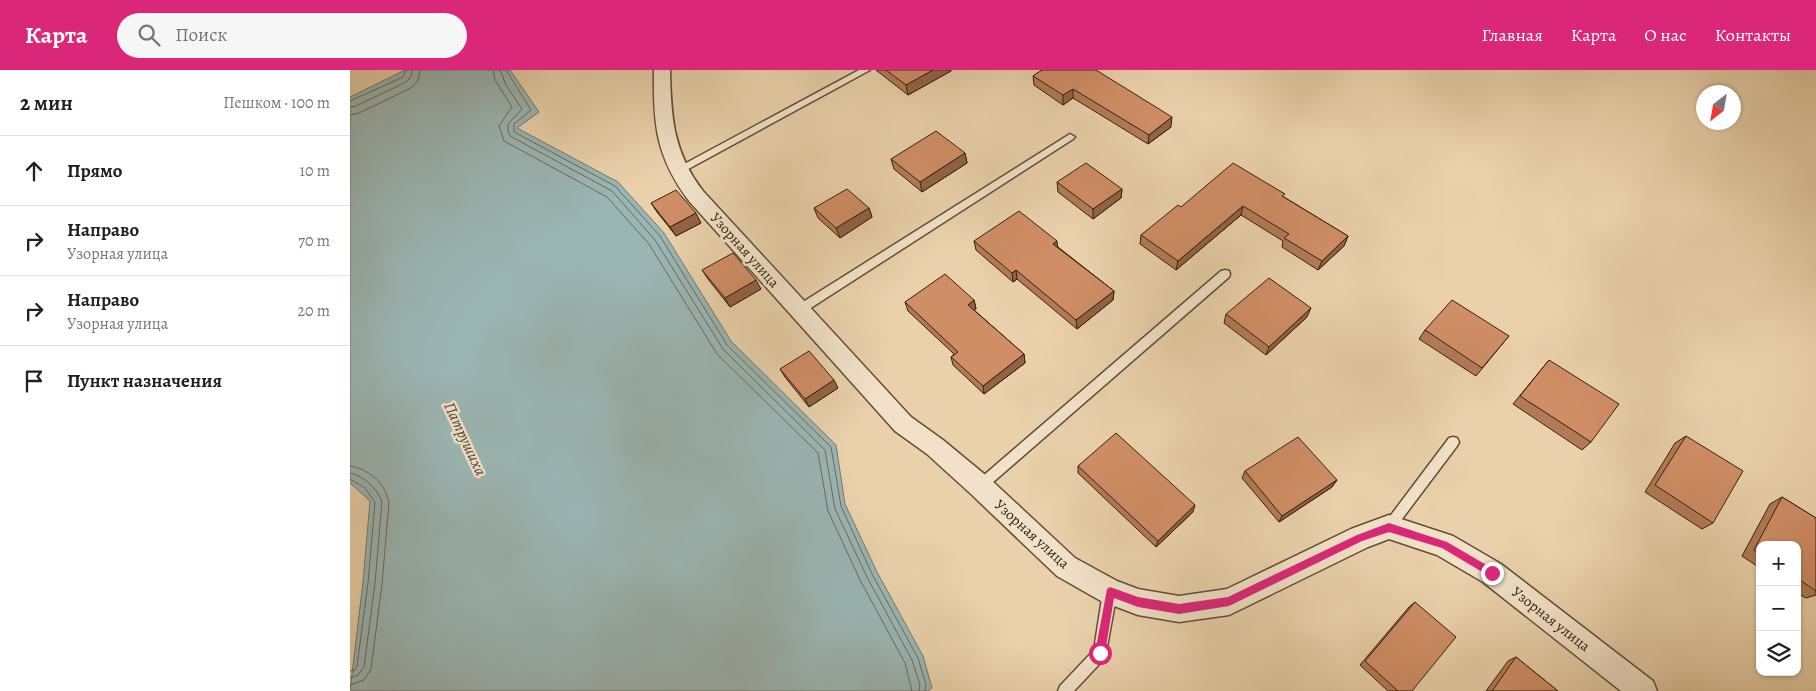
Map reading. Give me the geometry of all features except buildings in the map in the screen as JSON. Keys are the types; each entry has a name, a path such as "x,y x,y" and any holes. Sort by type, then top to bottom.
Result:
{"street":[{"name":"Узорная улица","path":"662,70 662,107 668,142 678,170 696,196 903,424 935,447 980,486 1066,566 1110,592 1138,602 1179,609 1229,602 1360,538 1389,527 1444,545 1492,573 1643,691"}],"lane":[{"path":"678,170 866,70"},
{"path":"799,310 1070,137"},
{"path":"980,486 1225,274"},
{"path":"1389,527 1452,442"},
{"path":"1065,691 1100,653 1110,592"}],"water":[{"name":"Патрушиха","path":"405,70 510,70 539,112 517,128 618,182 664,233 731,341 836,445 845,504 877,572 923,656 932,688 928,691 350,691 363,582 370,501 350,483 350,97"}],"route":[{"path":"1100,653 1110,592 1138,602 1179,609 1229,602 1360,538 1389,527 1444,545 1492,573"}]}
